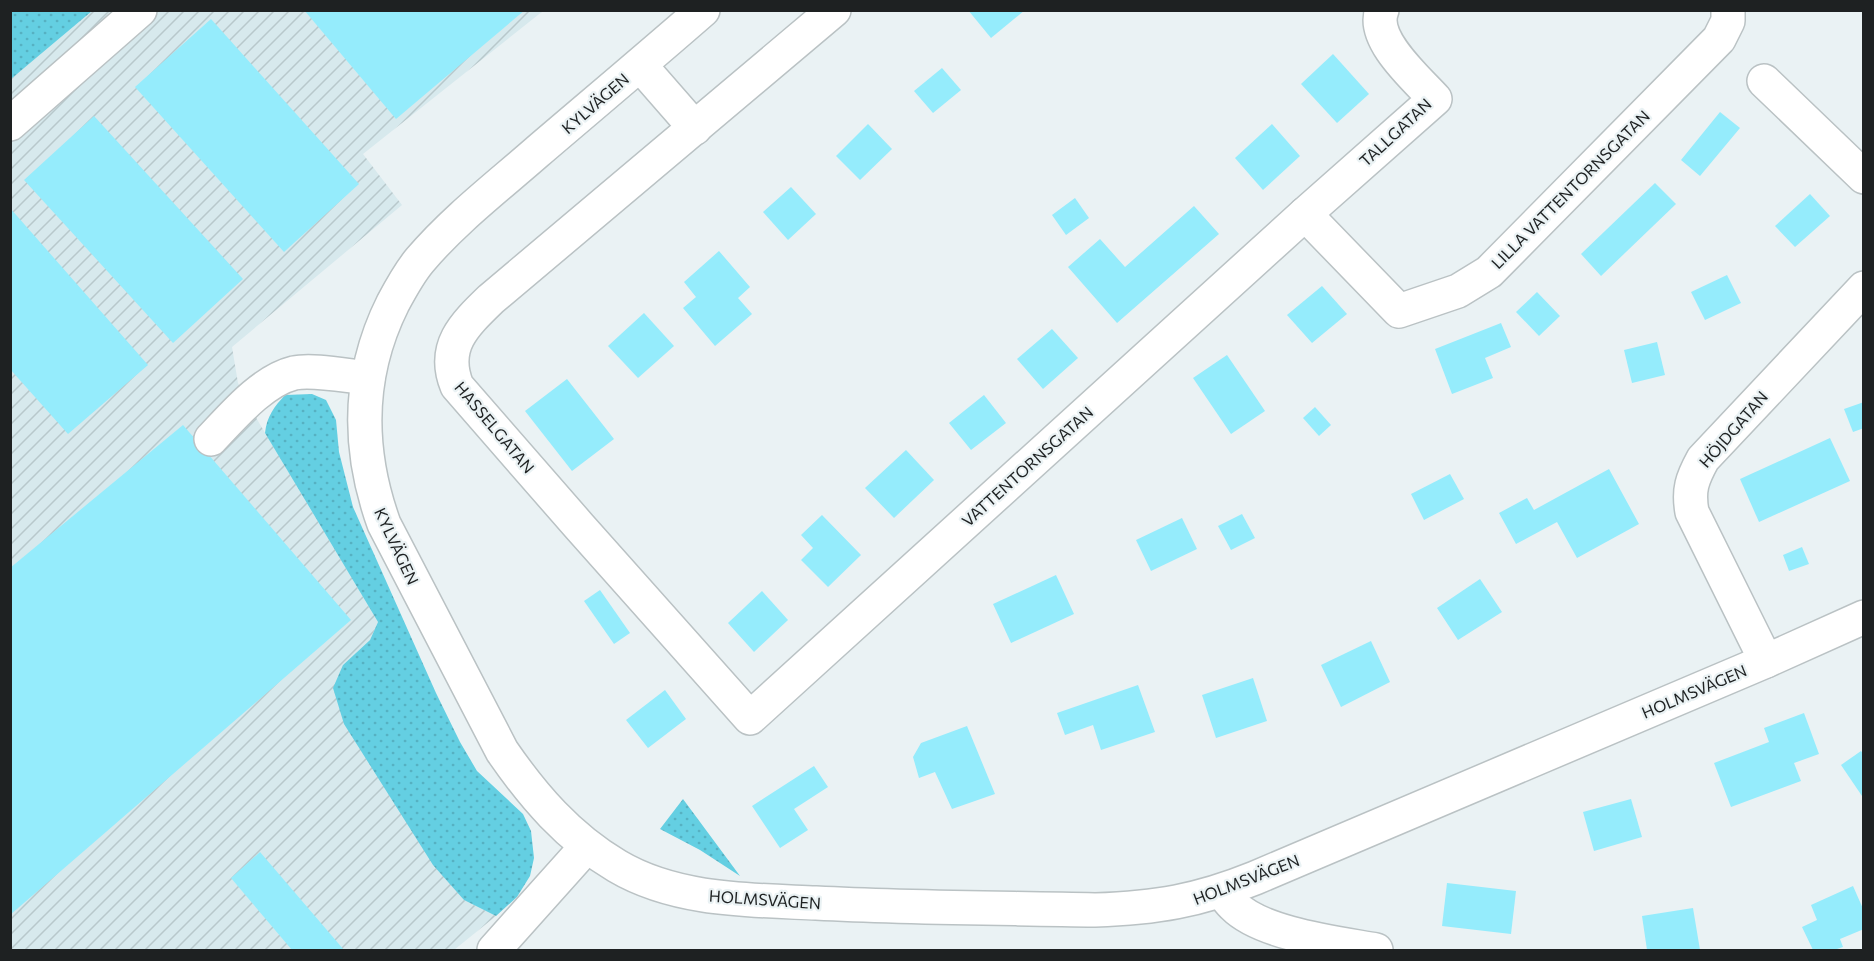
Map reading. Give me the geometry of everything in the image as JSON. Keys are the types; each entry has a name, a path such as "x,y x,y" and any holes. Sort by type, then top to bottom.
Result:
{"street":[{"path":"10,124 140,10"},
{"name":"KYLVÄGEN","path":"587,846 550,813 502,751 384,524 375,500 368,467 364,405 374,352 387,316 418,262 460,218 703,10"},
{"name":"HASSELGATAN","path":"750,718 458,386 452,373 452,357 458,337 470,319 491,299 834,10"},
{"name":"TALLGATAN","path":"1305,214 1435,99 1391,51 1382,33 1380,16 1382,10"},
{"name":"LILLA VATTENTORNSGATAN","path":"1305,214 1399,311 1458,291 1489,272 1719,39 1728,21 1728,10"},
{"path":"640,64 694,128"},
{"path":"1764,81 1863,177"},
{"name":"VATTENTORNSGATAN","path":"750,718 1305,214"},
{"name":"HÖJDGATAN","path":"1766,660 1692,512 1689,495 1694,475 1703,459 1863,288"},
{"path":"211,439 230,419 275,380 296,373 324,373 368,378"},
{"name":"HOLMSVÄGEN","path":"587,846 618,867 654,882 696,894 739,899 851,905 1095,910 1133,909 1182,902 1222,892 1863,617"},
{"path":"494,951 587,846"},
{"path":"1222,892 1235,908 1270,927 1376,951"}],"shaded area":[{"path":"11,10 92,10 92,11 11,79"},
{"path":"92,11 543,11 363,154 402,205 232,347 238,383 258,421 378,622 370,640 343,665 464,900 496,916 454,950 11,950 11,79"},
{"path":"312,394 326,400 336,420 339,452 353,507 460,742 477,771 523,814 531,831 534,858 530,876 517,897 496,916 464,900 433,865 344,724 333,688 343,665 370,640 378,622 265,433 272,412 285,395"},
{"path":"683,799 740,876 700,850 660,829"}],"building":[{"path":"304,10 525,10 396,119"},
{"path":"968,10 1025,10 991,38"},
{"path":"211,19 359,184 284,252 135,87"},
{"path":"1333,54 1369,94 1337,123 1301,84"},
{"path":"942,68 961,90 933,113 914,91"},
{"path":"1720,112 1740,128 1700,176 1681,160"},
{"path":"94,116 243,279 173,343 24,180"},
{"path":"868,124 892,149 860,180 836,156"},
{"path":"1272,124 1300,156 1263,190 1235,158"},
{"path":"1655,183 1676,204 1601,276 1581,254"},
{"path":"791,187 816,214 788,240 763,212"},
{"path":"1810,194 1830,216 1795,247 1775,226"},
{"path":"1075,198 1089,218 1066,235 1052,215"},
{"path":"1194,206 1219,234 1117,323 1068,267 1100,239 1125,267"},
{"path":"10,208 148,365 68,434 10,369"},
{"path":"719,251 750,287 738,298 752,314 715,346 683,308 696,297 684,282"},
{"path":"1727,275 1741,303 1705,320 1691,292"},
{"path":"1322,286 1347,314 1312,343 1287,315"},
{"path":"1537,292 1560,316 1539,336 1516,312"},
{"path":"644,313 674,346 638,378 608,346"},
{"path":"1501,323 1511,347 1485,358 1493,378 1452,394 1435,349"},
{"path":"1052,329 1078,358 1043,389 1017,359"},
{"path":"1657,342 1665,375 1632,383 1624,350"},
{"path":"1227,355 1265,411 1231,434 1193,378"},
{"path":"567,379 614,439 572,471 525,411"},
{"path":"984,395 1006,423 971,450 949,423"},
{"path":"1864,402 1864,428 1853,432 1844,409"},
{"path":"1315,407 1331,425 1319,436 1303,418"},
{"path":"183,425 351,620 10,915 10,568"},
{"path":"1830,438 1850,481 1759,522 1740,479"},
{"path":"906,450 934,480 894,518 865,488"},
{"path":"1609,469 1639,524 1577,558 1557,522 1516,544 1499,513 1527,498 1534,510"},
{"path":"1450,474 1464,499 1424,520 1411,494"},
{"path":"1242,514 1255,538 1231,550 1218,526"},
{"path":"822,515 861,555 828,587 801,560 813,548 801,535"},
{"path":"1182,518 1197,549 1151,571 1136,540"},
{"path":"1802,547 1809,564 1789,571 1783,555"},
{"path":"1056,575 1074,614 1011,643 993,604"},
{"path":"1480,579 1502,612 1458,640 1437,608"},
{"path":"600,590 630,633 614,644 584,601"},
{"path":"762,591 788,620 754,652 728,623"},
{"path":"1371,641 1390,682 1341,707 1321,665"},
{"path":"1253,678 1267,721 1216,738 1202,695"},
{"path":"1138,685 1155,732 1101,750 1093,725 1065,735 1057,713"},
{"path":"665,690 686,719 648,748 626,720"},
{"path":"1804,713 1819,754 1794,763 1801,781 1731,807 1714,763 1769,742 1764,728"},
{"path":"967,726 995,794 952,809 935,772 919,778 913,757 921,743"},
{"path":"1861,751 1864,755 1862,796 1841,765"},
{"path":"814,766 828,787 794,809 808,830 780,848 752,806"},
{"path":"1631,799 1642,837 1594,851 1583,812"},
{"path":"260,852 344,950 292,950 231,878"},
{"path":"1447,883 1516,891 1511,934 1442,926"},
{"path":"1853,886 1864,911 1864,929 1840,939 1843,947 1834,950 1813,950 1802,927 1817,920 1811,905"},
{"path":"1693,908 1700,950 1647,950 1642,916"}]}
